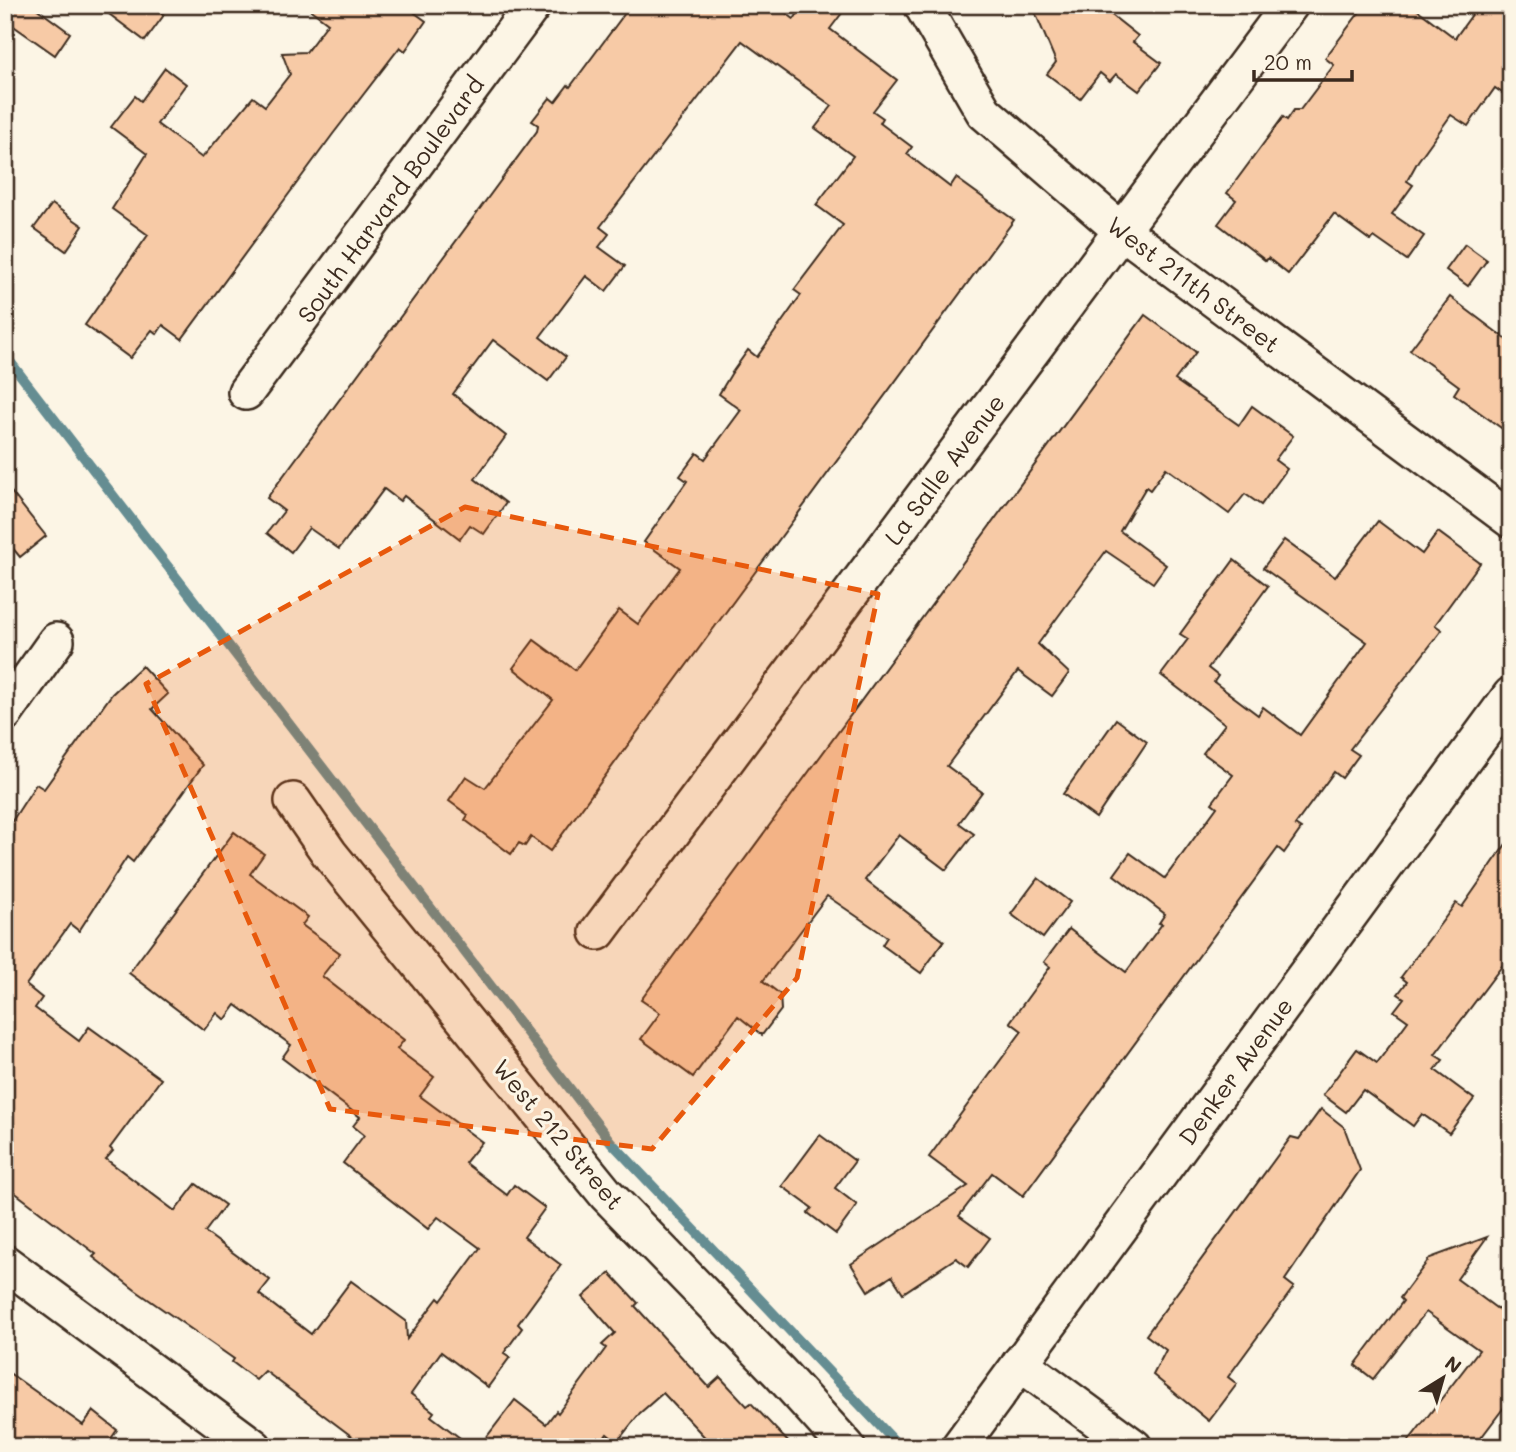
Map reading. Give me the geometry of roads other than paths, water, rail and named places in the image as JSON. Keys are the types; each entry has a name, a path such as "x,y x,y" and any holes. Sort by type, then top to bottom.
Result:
{"street":[{"name":"South Harvard Boulevard","path":"246,392 533,5"},
{"name":"West 211th Street","path":"922,5 984,112 1122,232 1511,520"},
{"name":"La Salle Avenue","path":"598,932 1290,5"},
{"path":"5,713 56,641"},
{"name":"Denker Avenue","path":"959,1447 1511,695"},
{"name":"West 212 Street","path":"293,801 329,853 606,1194 780,1373 847,1447"},
{"path":"5,1263 254,1447"},
{"path":"1020,1363 1134,1447"}],"waterway":[{"path":"5,355 611,1142 900,1447"}]}
